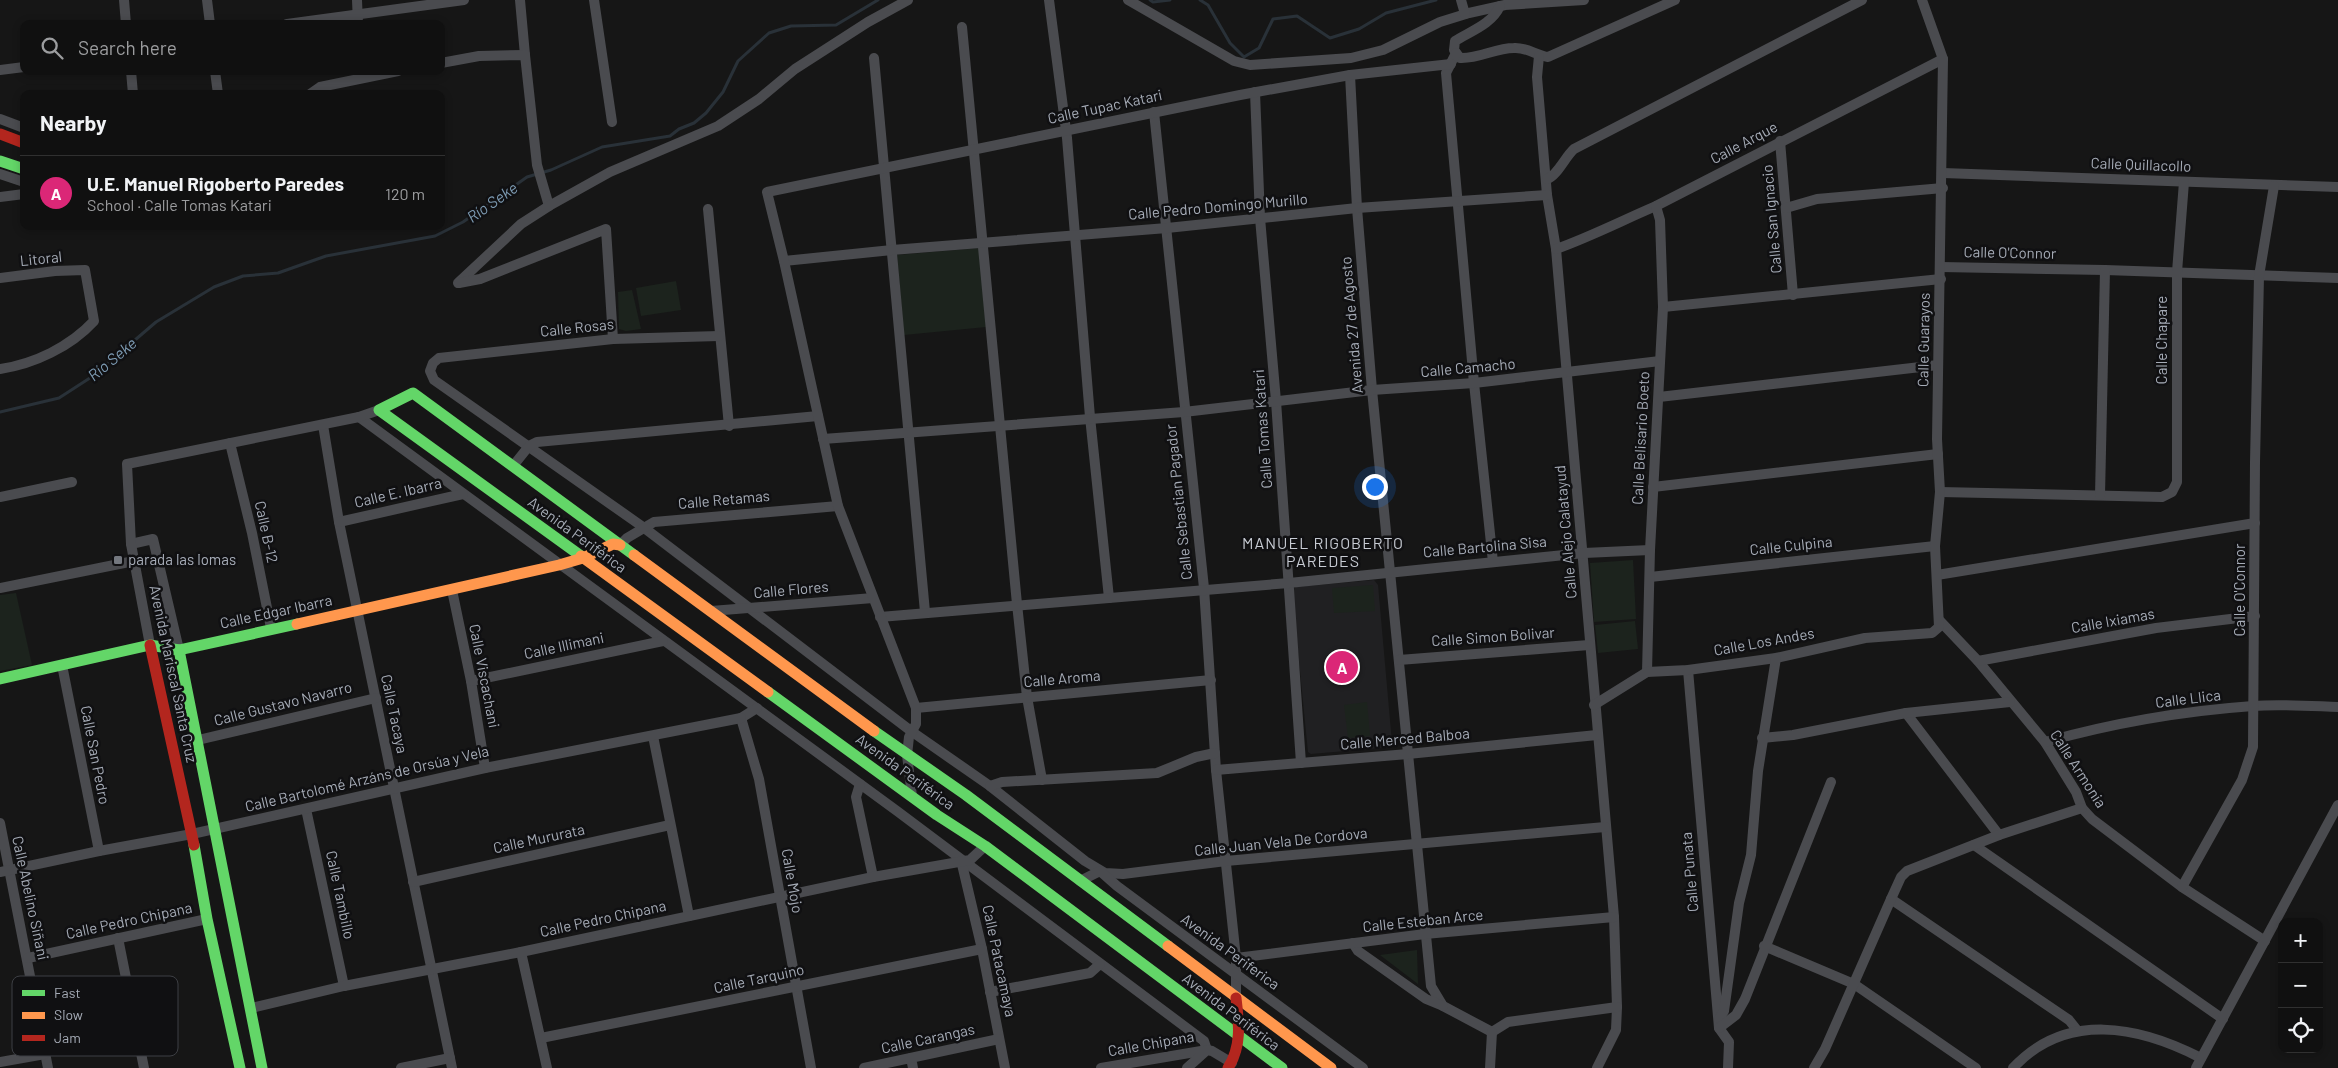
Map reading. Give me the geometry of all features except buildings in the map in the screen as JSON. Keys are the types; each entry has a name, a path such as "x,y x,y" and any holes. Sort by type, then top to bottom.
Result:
{"street":[{"path":"124,0 126,20"},
{"path":"207,0 210,20"},
{"path":"357,0 358,18"},
{"path":"334,20 358,18 464,0"},
{"path":"520,0 537,165 548,206"},
{"path":"594,0 612,122"},
{"path":"613,339 606,229 480,279 458,283 521,224 548,206 610,172 718,126 759,98 795,69 868,22 908,0"},
{"path":"1049,0 1066,130 1090,417 1109,598"},
{"path":"1128,0 1234,61 1250,65 1351,58 1383,50 1440,22 1465,14 1500,6 1584,0"},
{"path":"1460,0 1465,14"},
{"path":"1500,6 1496,15 1490,20 1455,41 1454,50 1460,58 1469,59 1501,49 1516,48 1530,50 1539,56 1548,57 1675,0"},
{"path":"1547,179 1555,175 1566,156 1574,149 1862,0"},
{"name":"Calle Guarayos","path":"1922,0 1943,59 1943,188 1938,365 1940,492 1935,546 1940,621"},
{"path":"962,26 1017,604 1027,697 1042,780"},
{"path":"1456,53 1446,73 1474,384 1493,562"},
{"path":"445,62 479,56 525,55"},
{"name":"Calle Alejo Calatayud","path":"1539,56 1537,77 1547,195 1556,249 1584,553 1589,645 1614,918 1616,1030 1597,1068"},
{"path":"874,58 925,612"},
{"name":"Calle Arque","path":"1556,249 1578,242 1608,226 1656,206 1943,59"},
{"name":"Calle Tupac Katari","path":"784,261 767,192 1255,92 1350,75 1451,64"},
{"path":"0,70 20,68"},
{"path":"131,75 133,90"},
{"path":"216,75 217,90"},
{"path":"316,90 358,75"},
{"name":"Avenida 27 de Agosto","path":"1350,75 1357,208 1372,390 1392,571 1425,934 1431,986 1443,1006"},
{"name":"Calle Tomas Katari","path":"1255,92 1260,218 1276,401 1301,763"},
{"name":"Calle Sebastian Pagador","path":"1154,112 1184,412 1204,588 1216,770 1236,958 1236,998"},
{"path":"0,119 20,126"},
{"path":"0,134 20,142"},
{"name":"Calle San Ignacio","path":"1780,141 1793,295"},
{"path":"0,161 20,168"},
{"name":"Calle Quillacollo","path":"1943,173 2338,187"},
{"path":"0,174 20,181"},
{"name":"Calle Chapare","path":"2100,495 2162,497 2167,495 2177,482 2177,272 2184,182"},
{"name":"Calle O'Connor","path":"2182,887 2245,773 2253,747 2259,276 2274,186"},
{"path":"1786,208 1817,199 1943,188"},
{"path":"0,197 20,194"},
{"name":"Calle Pedro Domingo Murillo","path":"784,261 1075,234 1167,228 1357,208 1547,195"},
{"name":"Calle Belisario Boeto","path":"1647,672 1650,550 1663,307 1660,220 1656,206"},
{"path":"708,209 729,426"},
{"path":"784,261 838,506 916,708 916,724 911,730 907,755 912,796"},
{"name":"Calle O'Connor","path":"1941,267 2105,270 2338,278"},
{"name":"Litoral","path":"0,278 55,271 85,270 94,321 80,336 59,348 14,367 0,369"},
{"path":"1940,492 2100,495 2105,270"},
{"path":"1663,307 1941,279"},
{"name":"Calle Rosas","path":"529,446 434,380 430,371 433,363 439,358 613,339 719,336"},
{"name":"Calle Camacho","path":"1276,401 1372,390 1474,384 1660,361"},
{"path":"1659,398 1938,365"},
{"name":"Avenida Periférica","path":"1282,1068 985,846 912,796 379,410 413,393 907,755 966,795 1331,1068"},
{"path":"823,439 1090,417 1184,412 1276,401"},
{"path":"131,544 127,464 359,417 379,410"},
{"path":"514,466 529,446 543,441 729,426 818,416"},
{"path":"359,417 757,708 1204,1040 1207,1050"},
{"name":"Calle Tacaya","path":"322,424 339,522 451,1063"},
{"name":"Calle B-12","path":"230,443 252,533 271,628"},
{"path":"529,446 643,527 911,730 990,786 1100,871 1080,880"},
{"path":"1653,487 1938,454"},
{"path":"0,498 72,482"},
{"name":"Calle E. Ibarra","path":"339,522 463,494"},
{"name":"Calle Retamas","path":"620,545 643,527 654,522 838,506"},
{"path":"1937,575 2255,523"},
{"name":"Avenida Mariscal Santa Cruz","path":"240,1068 207,919 192,834 150,645 131,544 153,539 198,740 262,1068"},
{"name":"Calle Edgar Ibarra","path":"0,680 150,645 179,650 271,628 452,590 583,558 603,547 613,544 620,545"},
{"name":"Calle Culpina","path":"1650,577 1935,546"},
{"name":"Calle Bartolina Sisa","path":"880,617 1204,588 1289,583 1392,571 1584,553 1650,550"},
{"path":"0,588 134,561"},
{"name":"Calle Viscachani","path":"452,590 471,681 485,768"},
{"name":"Calle Flores","path":"711,611 873,598"},
{"name":"Calle Ixiamas","path":"1978,661 2156,628 2255,616"},
{"name":"Calle Los Andes","path":"1594,705 1647,672 1688,670 1776,658 1865,638 1932,633 1939,627 1940,621"},
{"name":"Calle Armonia","path":"1940,621 1978,661 2045,742 2076,792 2082,808 2092,820 2182,887 2265,941"},
{"name":"Calle Illimani","path":"471,681 663,641"},
{"name":"Calle Simon Bolivar","path":"1399,660 1589,645"},
{"path":"1719,1024 1724,1011 1739,903 1751,855 1762,738 1776,658"},
{"name":"Calle San Pedro","path":"62,665 99,851"},
{"name":"Calle Punata","path":"1688,670 1719,1024 1729,1042 1728,1068"},
{"name":"Calle Aroma","path":"916,708 1211,680"},
{"name":"Calle Gustavo Navarro","path":"198,740 376,698"},
{"path":"1762,738 1793,736 1906,713 2010,702"},
{"name":"Calle Llica","path":"2045,742 2081,732 2171,715 2255,706 2338,707"},
{"path":"741,718 757,708"},
{"path":"1906,713 1999,835"},
{"name":"Calle Bartolomé Arzáns de Orsúa y Vela","path":"4,872 99,851 192,834 485,768 741,718"},
{"name":"Calle Mojo","path":"741,718 759,779 812,1068"},
{"name":"Calle Merced Balboa","path":"1216,770 1408,754 1597,735"},
{"path":"653,736 689,916"},
{"path":"990,786 1002,782 1157,773 1196,757 1215,753"},
{"path":"1719,1024 1736,1015 1745,998 1764,946 1831,782"},
{"path":"860,784 856,797 873,877"},
{"path":"2013,1068 2033,1050 2077,1030 2119,1030 2145,1034 2199,1063 2338,805"},
{"path":"1818,1067 1891,899 1907,871 1999,835 2082,808"},
{"name":"Calle Tambillo","path":"306,809 344,986"},
{"name":"Calle Abelino Siñani","path":"0,823 4,872 31,976"},
{"name":"Calle Mururata","path":"414,882 670,825"},
{"name":"Calle Juan Vela De Cordova","path":"1100,871 1122,874 1226,861 1605,827"},
{"path":"1974,845 2222,1019"},
{"name":"Calle Pedro Chipana","path":"250,1008 344,986 521,952 779,896 961,860 970,860 985,846"},
{"name":"Calle Patacamaya","path":"961,860 982,949 1005,1068"},
{"name":"Avenida Periferica","path":"1100,871 1116,886 1363,1068"},
{"path":"1891,899 2068,1020 2077,1030"},
{"name":"Calle Esteban Arce","path":"1236,958 1425,934 1614,918"},
{"name":"Calle Pedro Chipana","path":"28,958 207,919"},
{"path":"118,938 126,976"},
{"path":"1353,943 1358,951 1426,999 1492,1032"},
{"path":"1764,946 1854,984 1976,1068"},
{"name":"Calle Tarquino","path":"541,1038 982,949"},
{"path":"521,952 547,1068"},
{"path":"990,992 1090,973 1100,964"},
{"path":"1207,1050 1212,1051 1230,1066 1239,1037 1236,998"},
{"path":"1492,1032 1508,1022 1617,1007"},
{"path":"1490,1068 1492,1032"},
{"name":"Calle Carangas","path":"864,1068 912,1063 999,1039"},
{"path":"1188,1068 1207,1050"},
{"name":"Calle Chipana","path":"1101,1068 1207,1050"},
{"path":"0,1062 34,1056"},
{"path":"401,1068 451,1063"}],"shaded area":[{"path":"979,248 986,327 904,335 897,255"},
{"path":"676,281 681,310 641,316 636,288"},
{"path":"632,290 641,329 626,331 619,329 618,292"},
{"path":"1633,560 1636,619 1594,622 1590,563"},
{"path":"1374,580 1378,585 1391,747 1311,754 1308,752 1292,590 1296,587"},
{"path":"1373,585 1375,611 1334,613 1332,588"},
{"path":"16,593 32,665 0,671 0,595"},
{"path":"1635,621 1638,649 1598,653 1595,625"},
{"path":"1367,702 1370,736 1348,738 1344,705"},
{"path":"1417,950 1418,984 1380,955"}],"waterway":[{"name":"Río Seke","path":"0,412 59,398 93,376 156,322 214,287 243,276 278,273 326,256 435,236 463,222 527,177 551,170 602,147 670,136 679,129 694,123 706,113 723,92 738,61 769,33 791,26 836,25 878,0"},
{"name":"Río Seke","path":"1150,0 1153,2 1170,0"},
{"name":"Río Seke","path":"1200,0 1208,5 1230,43 1244,57 1259,48 1273,19 1297,16 1330,38 1359,29 1386,13 1436,0"}],"traffic: fast":[{"path":"0,161 20,168"},
{"path":"581,556 379,410 413,393 634,555"},
{"path":"0,679 150,645 179,650 297,624"},
{"path":"179,650 262,1068"},
{"path":"768,692 937,815 985,846 1282,1068"},
{"path":"874,731 966,795 1168,946"},
{"path":"194,845 207,919 240,1068"}],"traffic: slow":[{"path":"297,624 559,565 583,558 613,544 620,545"},
{"path":"634,555 874,731"},
{"path":"581,556 768,692"},
{"path":"1168,946 1331,1068"}],"traffic: jam":[{"path":"0,134 20,142"},
{"path":"150,645 194,845"},
{"path":"1228,1068 1236,1051 1237,1043 1236,998"}],"place":[{"name":"parada las lomas","path":"118,560"},
{"name":"U.E. Manuel Rigoberto Paredes","path":"1342,667"}],"district":[{"name":"MANUEL RIGOBERTO PAREDES","path":"1323,552"}]}
